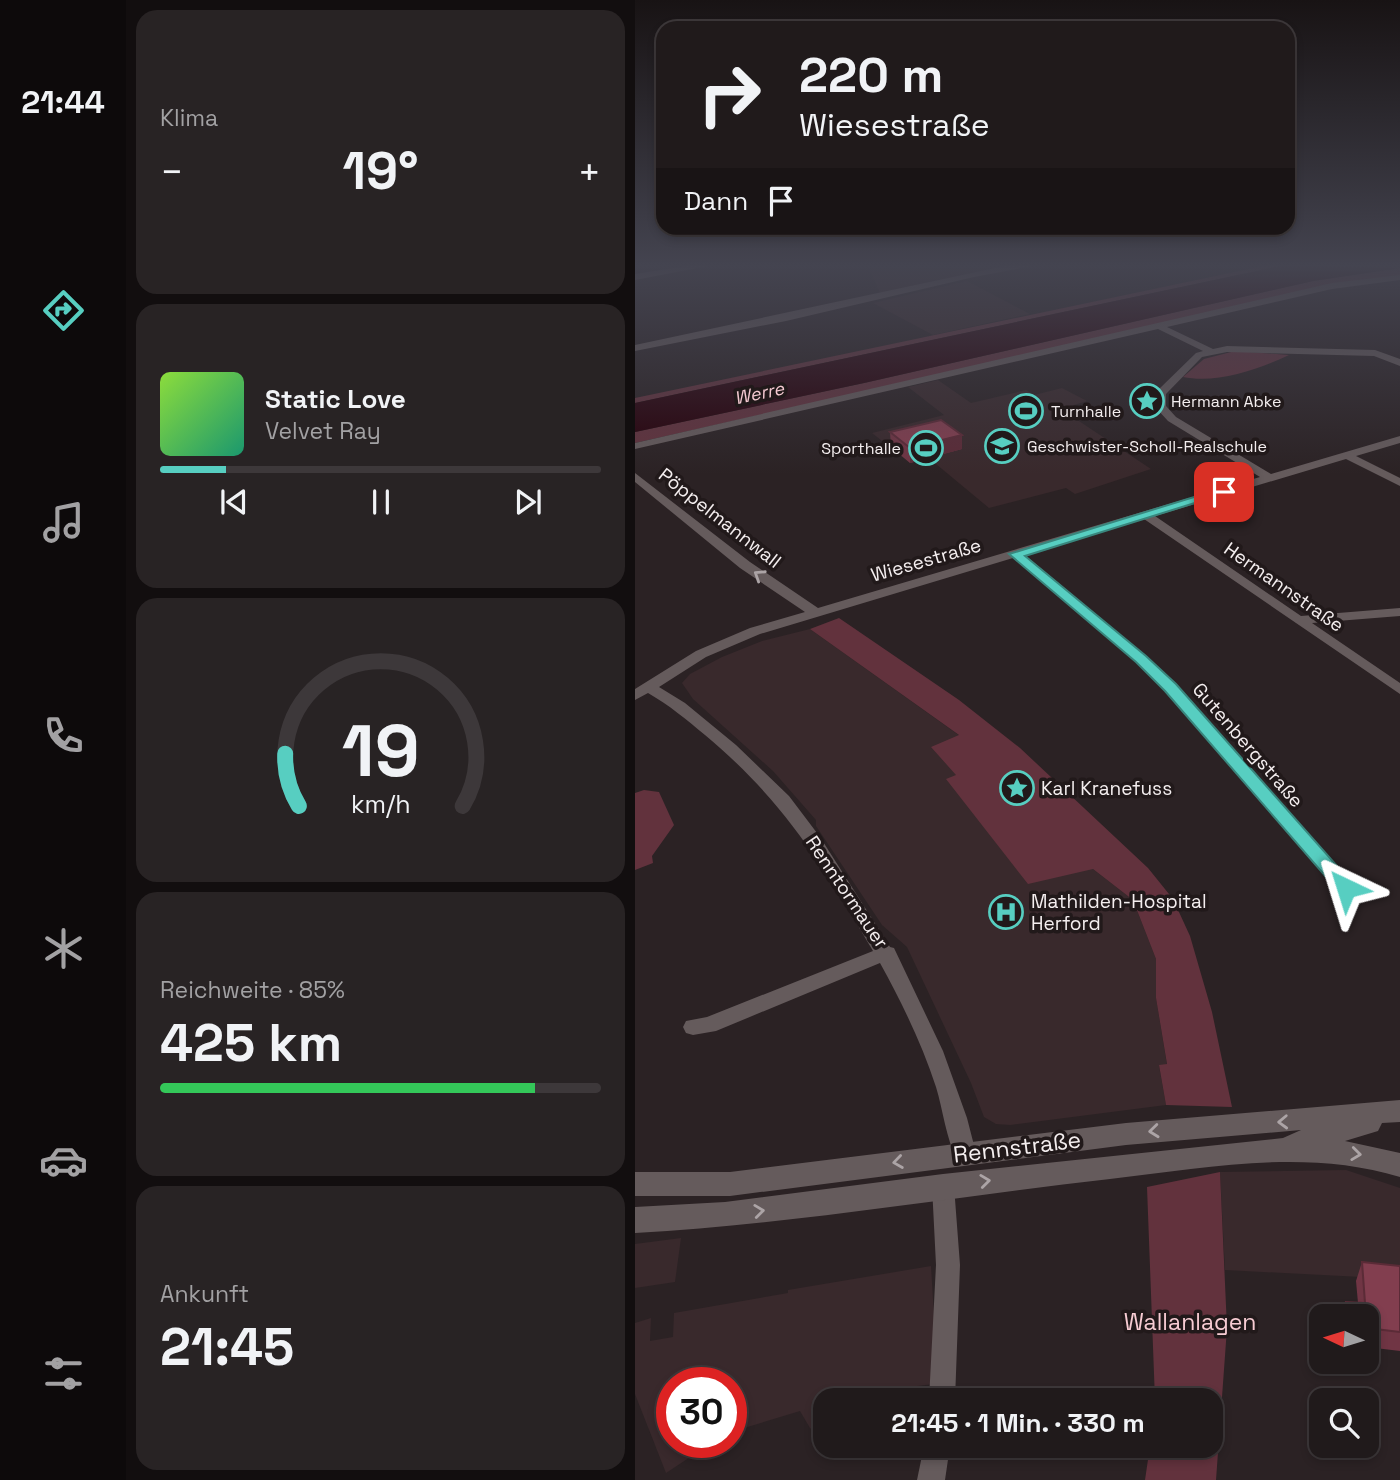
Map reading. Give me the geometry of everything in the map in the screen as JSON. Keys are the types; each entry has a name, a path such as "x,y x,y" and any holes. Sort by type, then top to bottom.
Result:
{"main road":[{"path":"635,348 701,335"},
{"path":"1275,1149 1400,1112"},
{"name":"Rennstraße","path":"635,1184 730,1184 1198,1126 1400,1112"},
{"path":"1275,1149 1342,1152 1370,1156 1400,1165"},
{"name":"Rennstraße","path":"635,1220 725,1215 943,1186 1275,1149"}],"street":[{"path":"637,445 1125,335"},
{"path":"1177,335 1210,351"},
{"path":"1270,478 1178,423 1161,407 1161,393 1199,355 1210,351 1249,349 1375,354 1400,348"},
{"path":"1375,354 1400,363"},
{"name":"Wiesestraße","path":"640,690 728,641 1400,439"},
{"path":"1347,455 1400,483"},
{"name":"Pöppelmannwall","path":"635,476 745,565 816,613"},
{"name":"Hermannstraße","path":"1147,516 1400,690"},
{"name":"Gutenbergstraße","path":"1016,554 1171,687 1346,888"},
{"path":"1298,620 1400,611"},
{"name":"Renntormauer","path":"640,690 675,702 733,750 792,811 887,953 936,1054 955,1105 965,1153"},
{"path":"693,1027 709,1024 887,953"},
{"path":"942,1388 948,1265 943,1186"},
{"path":"931,1480 935,1458"}],"shaded area":[{"name":"Geschwister-Scholl-Realschule","path":"938,380 971,403 1026,390 1034,395 1062,388 1087,401 1061,409 1151,469 1075,494 1066,488 989,508 930,459 910,463 872,433 944,415 908,387"},
{"name":"Mathilden-Hospital Herford","path":"810,629 960,736 1093,869 1133,900 1156,959 1156,998 1167,1065 1159,1066 1166,1105 1010,1125 996,1124 984,1117 971,1083 907,947 882,925 816,826 816,820 773,771 693,699 682,683 690,674 722,657 762,641"},
{"path":"1346,1170 1400,1188 1400,1279 1225,1270 1220,1172"},
{"path":"681,1238 675,1282 635,1288 635,1244"},
{"path":"931,1266 936,1349 934,1384 901,1388 813,1388 813,1430 800,1411 747,1427 747,1367 656,1367 656,1448 635,1394 635,1323 651,1318 650,1341 673,1337 674,1313 788,1293 788,1290"},
{"path":"660,1458 689,1458 666,1473"}],"green space":[{"path":"934,335 955,335 635,403 635,398"},
{"path":"1075,335 1116,335 635,443 635,432"},
{"path":"1235,351 1289,355 1224,377 1183,377 1204,359"},
{"path":"839,618 959,700 1020,748 1148,868 1173,899 1190,936 1212,1012 1232,1107 1166,1105 1159,1065 1167,1064 1156,998 1156,959 1133,900 1093,869 1028,884 946,779 956,775 931,747 959,735 810,629"},
{"path":"644,790 659,792 674,825 652,856 653,863 635,870 635,793"},
{"name":"Wallanlagen","path":"1220,1172 1227,1328 1223,1388 1155,1388 1147,1187"},
{"name":"Wallanlagen","path":"1148,1458 1218,1458 1216,1480 1145,1480"}],"water":[{"name":"Werre","path":"955,335 1075,335 635,432 635,403"}],"building":[{"path":"941,420 962,435 910,448 890,432"},
{"path":"1362,1262 1400,1266 1400,1332 1379,1329 1379,1304 1346,1302 1365,1303"}],"place":[{"name":"Hermann Abke","path":"1147,401"},
{"name":"Turnhalle","path":"1026,411"},
{"name":"Geschwister-Scholl-Realschule","path":"1002,446"},
{"name":"Sporthalle","path":"926,448"},
{"name":"Karl Kranefuss","path":"1017,788"},
{"name":"Mathilden-Hospital Herford","path":"1006,912"}],"route":[{"path":"1224,492 1016,554 1171,687 1346,888"}]}
